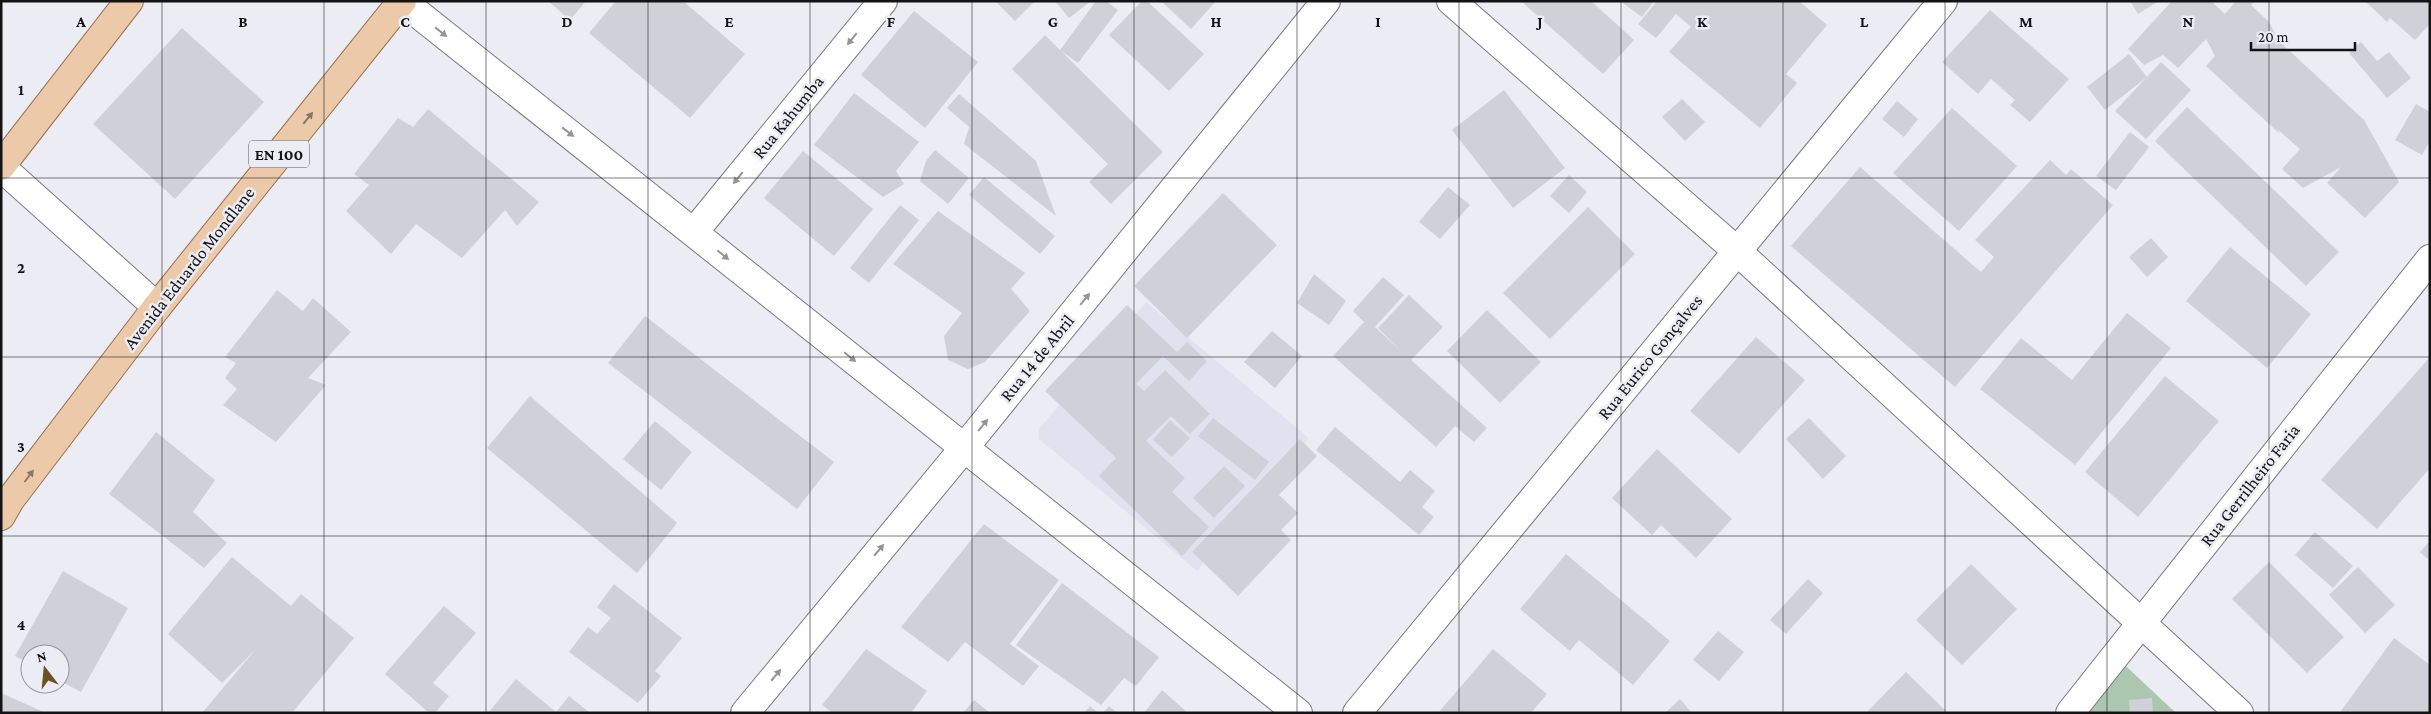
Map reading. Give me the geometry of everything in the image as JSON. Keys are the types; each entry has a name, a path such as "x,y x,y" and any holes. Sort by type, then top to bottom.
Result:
{"main road":[{"path":"1,166 129,1"},
{"name":"Avenida Eduardo Mondlane","path":"1,516 10,500 157,307 402,1"}],"street":[{"path":"402,1 1298,713"},
{"name":"Rua Kahumba","path":"694,232 883,1"},
{"name":"Rua 14 de Abril","path":"744,713 964,448 1326,1"},
{"path":"1451,1 1737,251 2239,713"},
{"name":"Rua Eurico Gonçalves","path":"1357,713 1943,1"},
{"path":"1,166 157,307"},
{"name":"Rua Gerrilheiro Faria","path":"2070,713 2430,259"}],"shaded area":[{"path":"1146,302 1309,438 1197,571 1039,439 1039,429"}],"green space":[{"path":"2115,656 2176,713 2070,713"}],"building":[{"path":"548,1 586,1 570,20"},
{"path":"616,1 683,1 745,54 690,118 589,33"},
{"path":"995,1 1035,1 1015,21"},
{"path":"1055,1 1091,1 1069,18"},
{"path":"1096,1 1106,1 1118,10 1078,63 1061,51 1163,152 1111,204 1089,182 1108,164 1012,69 1045,35 1060,50"},
{"path":"1142,1 1147,1 1204,54 1169,91 1109,35"},
{"path":"1161,1 1216,1 1191,29"},
{"path":"1521,1 1591,1 1634,40 1603,74"},
{"path":"1620,1 1654,1 1642,17"},
{"path":"1657,1 1799,1 1827,25 1786,74 1797,83 1760,128 1669,52 1691,27 1676,14 1656,38 1638,24"},
{"path":"2130,1 2159,1 2138,14"},
{"path":"2172,1 2211,1 2225,14 2236,1 2255,1 2251,5 2268,21 2280,42 2364,120 2399,182 2365,218 2327,183 2341,167 2303,188 2282,169 2300,149 2277,129 2280,134 2206,66 2215,56 2206,39 2178,68 2163,55 2144,65 2128,49"},
{"path":"2365,1 2430,1 2430,24 2415,40 2390,18 2387,22"},
{"path":"1990,10 2069,79 2030,122 2010,105 2015,100 1991,79 1978,94 1942,62"},
{"path":"914,11 978,62 925,128 861,75"},
{"path":"182,28 264,102 175,199 93,124"},
{"path":"2361,42 2377,61 2389,52 2411,78 2387,98 2349,53"},
{"path":"2129,54 2147,77 2105,110 2087,87"},
{"path":"2161,62 2191,90 2146,139 2115,111"},
{"path":"1504,90 1565,168 1513,208 1452,130"},
{"path":"854,93 919,142 896,171 904,184 883,197 814,145"},
{"path":"959,94 1036,161 1056,216 964,144 969,127 947,108"},
{"path":"1682,99 1705,122 1685,141 1662,117"},
{"path":"1897,101 1918,119 1904,137 1882,119"},
{"path":"2416,104 2430,112 2430,141 2422,155 2395,140"},
{"path":"2187,107 2339,252 2306,286 2155,141"},
{"path":"1952,108 2017,166 1959,231 1893,173"},
{"path":"428,109 539,202 517,226 505,210 462,258 416,224 391,254 346,211 369,185 354,174 398,118 413,127"},
{"path":"2130,132 2149,147 2116,190 2096,176"},
{"path":"935,150 969,178 948,204 920,181 926,161"},
{"path":"803,151 873,209 834,256 764,198"},
{"path":"2050,160 2066,175 2071,169 2113,205 1955,387 1791,246 1860,167 1981,272 1994,257 1975,240"},
{"path":"1569,175 1587,192 1569,213 1550,196"},
{"path":"984,177 1055,236 1040,254 969,195"},
{"path":"1448,187 1470,205 1440,239 1419,222"},
{"path":"1223,193 1277,245 1187,338 1134,286"},
{"path":"900,205 919,220 869,283 850,268"},
{"path":"1588,207 1635,254 1550,339 1503,293"},
{"path":"938,211 1025,273 1011,289 1030,311 985,362 968,369 948,360 944,336 962,313 893,264"},
{"path":"2151,238 2168,257 2147,277 2129,257"},
{"path":"2230,247 2311,314 2267,368 2186,301"},
{"path":"1314,274 1346,301 1329,325 1297,303"},
{"path":"1383,277 1404,295 1375,327 1401,351 1378,328 1409,295 1443,327 1411,360 1487,428 1474,442 1455,426 1436,447 1333,356 1364,322 1353,311"},
{"path":"277,290 303,311 313,298 351,332 308,378 326,385 276,442 223,405 237,389 225,378 236,363 225,357"},
{"path":"1127,305 1177,352 1187,342 1207,361 1189,381 1163,356 1136,384 1144,391 1165,370 1210,414 1190,434 1171,416 1146,441 1185,478 1172,492 1209,527 1182,556 1099,476 1116,458 1045,391"},
{"path":"1487,310 1541,362 1500,403 1447,351"},
{"path":"2127,313 2171,348 2075,465 1980,389 2021,338 2072,380"},
{"path":"645,316 834,462 797,509 608,363"},
{"path":"1272,331 1302,356 1275,388 1244,362"},
{"path":"1756,337 1805,380 1739,454 1690,411"},
{"path":"2430,357 2430,468 2377,529 2321,480"},
{"path":"2165,376 2219,421 2138,517 2085,472"},
{"path":"530,396 677,523 637,573 487,448"},
{"path":"1213,418 1269,462 1255,480 1198,436"},
{"path":"1809,418 1846,456 1823,479 1786,439"},
{"path":"1170,420 1190,438 1172,457 1153,440"},
{"path":"655,421 692,452 661,490 623,459"},
{"path":"1335,427 1400,482 1410,470 1435,491 1422,507 1434,517 1419,535 1316,450"},
{"path":"156,432 215,480 193,512 227,543 204,568 109,494"},
{"path":"1300,439 1317,456 1279,495 1298,513 1281,530 1291,540 1238,596 1192,552"},
{"path":"1657,449 1732,519 1696,558 1661,525 1652,535 1612,498"},
{"path":"1224,466 1245,486 1214,518 1193,498"},
{"path":"984,524 1059,580 1010,644 1039,666 1023,686 965,642 948,662 901,627"},
{"path":"2315,532 2353,566 2333,588 2295,555"},
{"path":"2430,541 2430,561 2420,552"},
{"path":"1566,554 1670,641 1633,685 1579,640 1570,651 1520,609"},
{"path":"232,557 291,606 301,594 354,638 292,713 202,713 255,650 222,683 168,634"},
{"path":"2269,562 2344,637 2307,673 2232,599"},
{"path":"1971,564 2017,609 1962,665 1916,620"},
{"path":"2358,567 2395,605 2365,633 2329,595"},
{"path":"63,571 128,608 81,692 70,686 70,644 22,644"},
{"path":"1808,579 1823,593 1786,634 1770,620"},
{"path":"1062,583 1159,657 1136,686 1124,678 1101,705 1016,645"},
{"path":"614,584 682,638 655,671 661,676 638,703 569,652 588,627 597,634 611,618 597,607"},
{"path":"444,606 476,633 433,683 449,696 435,713 429,713 385,674"},
{"path":"1718,631 1744,652 1719,681 1693,660"},
{"path":"2394,638 2430,665 2430,713 2343,713 2341,711"},
{"path":"20,647 20,659 15,656"},
{"path":"866,649 927,691 911,713 833,713 822,705"},
{"path":"1493,649 1547,694 1531,713 1438,713"},
{"path":"1906,672 1948,713 1866,713"},
{"path":"516,679 556,712 569,696 590,713 488,713"},
{"path":"1162,690 1188,713 1144,713"},
{"path":"1,693 46,713 1,713"},
{"path":"2152,698 2153,713 2130,713 2129,700"},
{"path":"1680,699 1692,713 1665,713"},
{"path":"974,700 990,713 963,713"},
{"path":"1090,706 1098,713 1084,713"},
{"path":"1109,706 1117,713 1103,713"}]}
